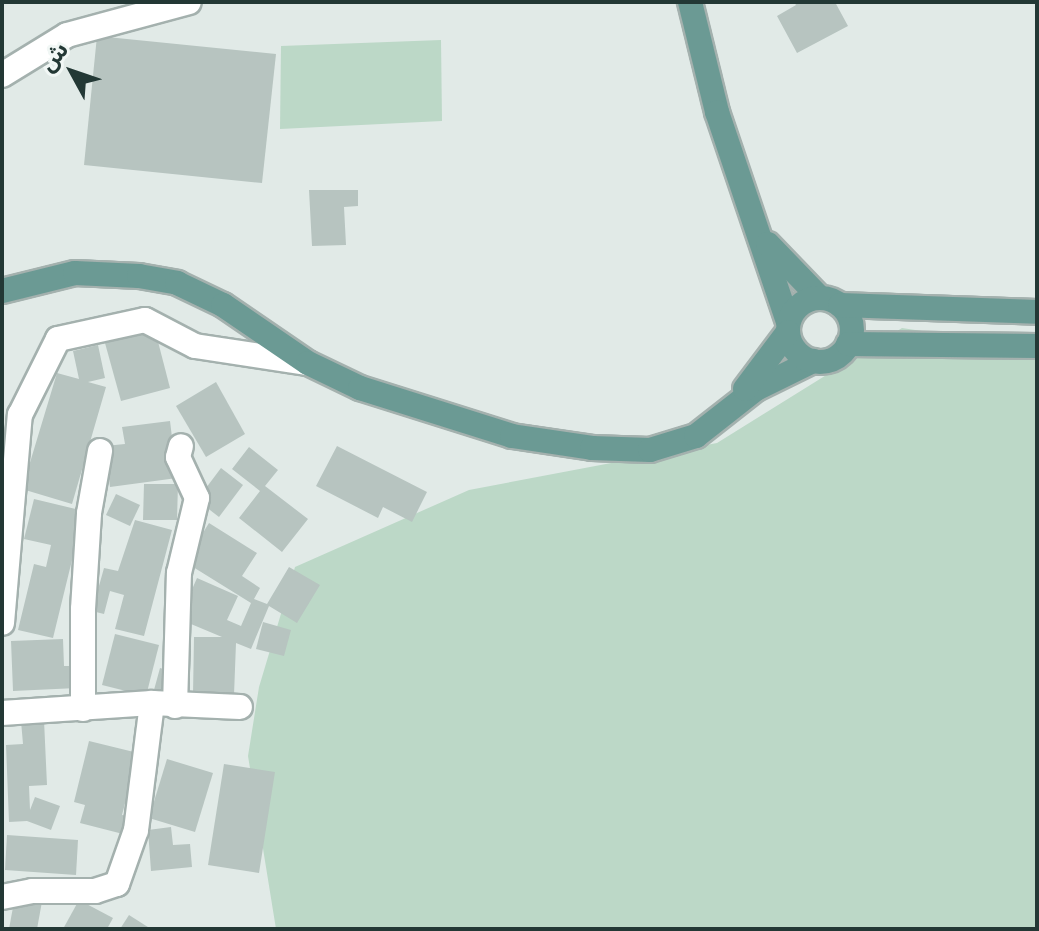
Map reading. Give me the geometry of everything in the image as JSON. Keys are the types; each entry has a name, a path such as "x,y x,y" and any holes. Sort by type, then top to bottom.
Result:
{"main road":[{"path":"690,2 717,112 763,239 795,350 813,361"},
{"path":"2,291 75,273 139,276 177,283 223,305 308,363 360,388 512,436 592,448 650,450 696,436 730,406 756,389 813,361 833,359 848,344 851,323 763,239"},
{"path":"730,406 788,327 800,304 830,301 1037,312"},
{"path":"848,344 1037,346"}],"street":[{"path":"2,75 67,35 189,2"},
{"path":"2,623 20,415 58,339 145,320 195,346 308,363"},
{"path":"2,897 32,891 95,891 117,884 136,830 164,704 179,573 197,498 178,457 181,446"},
{"path":"83,709 88,527 100,451"},
{"path":"2,713 164,704 240,707"}],"green space":[{"path":"441,40 442,121 280,129 281,46"},
{"path":"902,328 1021,346 1037,343 1037,929 276,929 248,756 259,687 295,567 469,490 717,443"}],"building":[{"path":"794,2 835,2 848,26 797,53 777,16 796,5"},
{"path":"97,36 276,54 262,183 84,165"},
{"path":"309,190 358,190 358,206 344,207 346,245 312,246"},
{"path":"155,330 170,388 121,401 105,343"},
{"path":"98,345 105,378 88,382 106,387 72,504 22,489 57,373 79,379 73,351"},
{"path":"216,382 245,434 206,457 176,406"},
{"path":"170,421 177,478 110,487 105,446 125,444 122,427"},
{"path":"337,446 427,492 412,522 383,507 378,518 316,486"},
{"path":"249,447 278,470 265,486 308,519 282,552 239,518 260,491 232,469"},
{"path":"221,468 243,485 219,517 197,500"},
{"path":"144,484 178,484 177,520 143,520"},
{"path":"116,494 140,505 130,526 106,515"},
{"path":"34,499 84,511 53,638 18,630 34,564 46,567 51,545 24,539"},
{"path":"135,520 172,530 144,636 115,629 124,595 110,591 104,614 92,611 104,568 118,571"},
{"path":"209,523 257,553 242,576 260,588 254,599 267,604 289,567 320,585 297,623 269,606 251,649 236,643 234,695 193,694 194,637 222,637 179,619 197,578 238,596 227,620 241,626 251,603 185,562"},
{"path":"263,622 291,630 284,656 256,649"},
{"path":"115,634 159,645 146,696 102,685"},
{"path":"63,639 64,666 76,666 77,688 13,691 11,641"},
{"path":"160,668 174,672 168,694 154,690"},
{"path":"44,720 47,785 29,786 30,810 35,797 60,806 51,830 27,821 9,822 6,745 23,744 21,721"},
{"path":"89,741 138,753 122,815 127,816 123,834 80,823 85,805 74,802"},
{"path":"167,759 213,773 195,832 149,818"},
{"path":"224,764 275,772 259,873 208,865"},
{"path":"171,827 173,845 190,844 192,867 151,871 148,830"},
{"path":"7,835 78,840 76,875 5,870"},
{"path":"16,891 43,896 37,929 9,929"},
{"path":"79,900 113,918 107,929 63,929"},
{"path":"129,915 151,929 120,929"}]}
